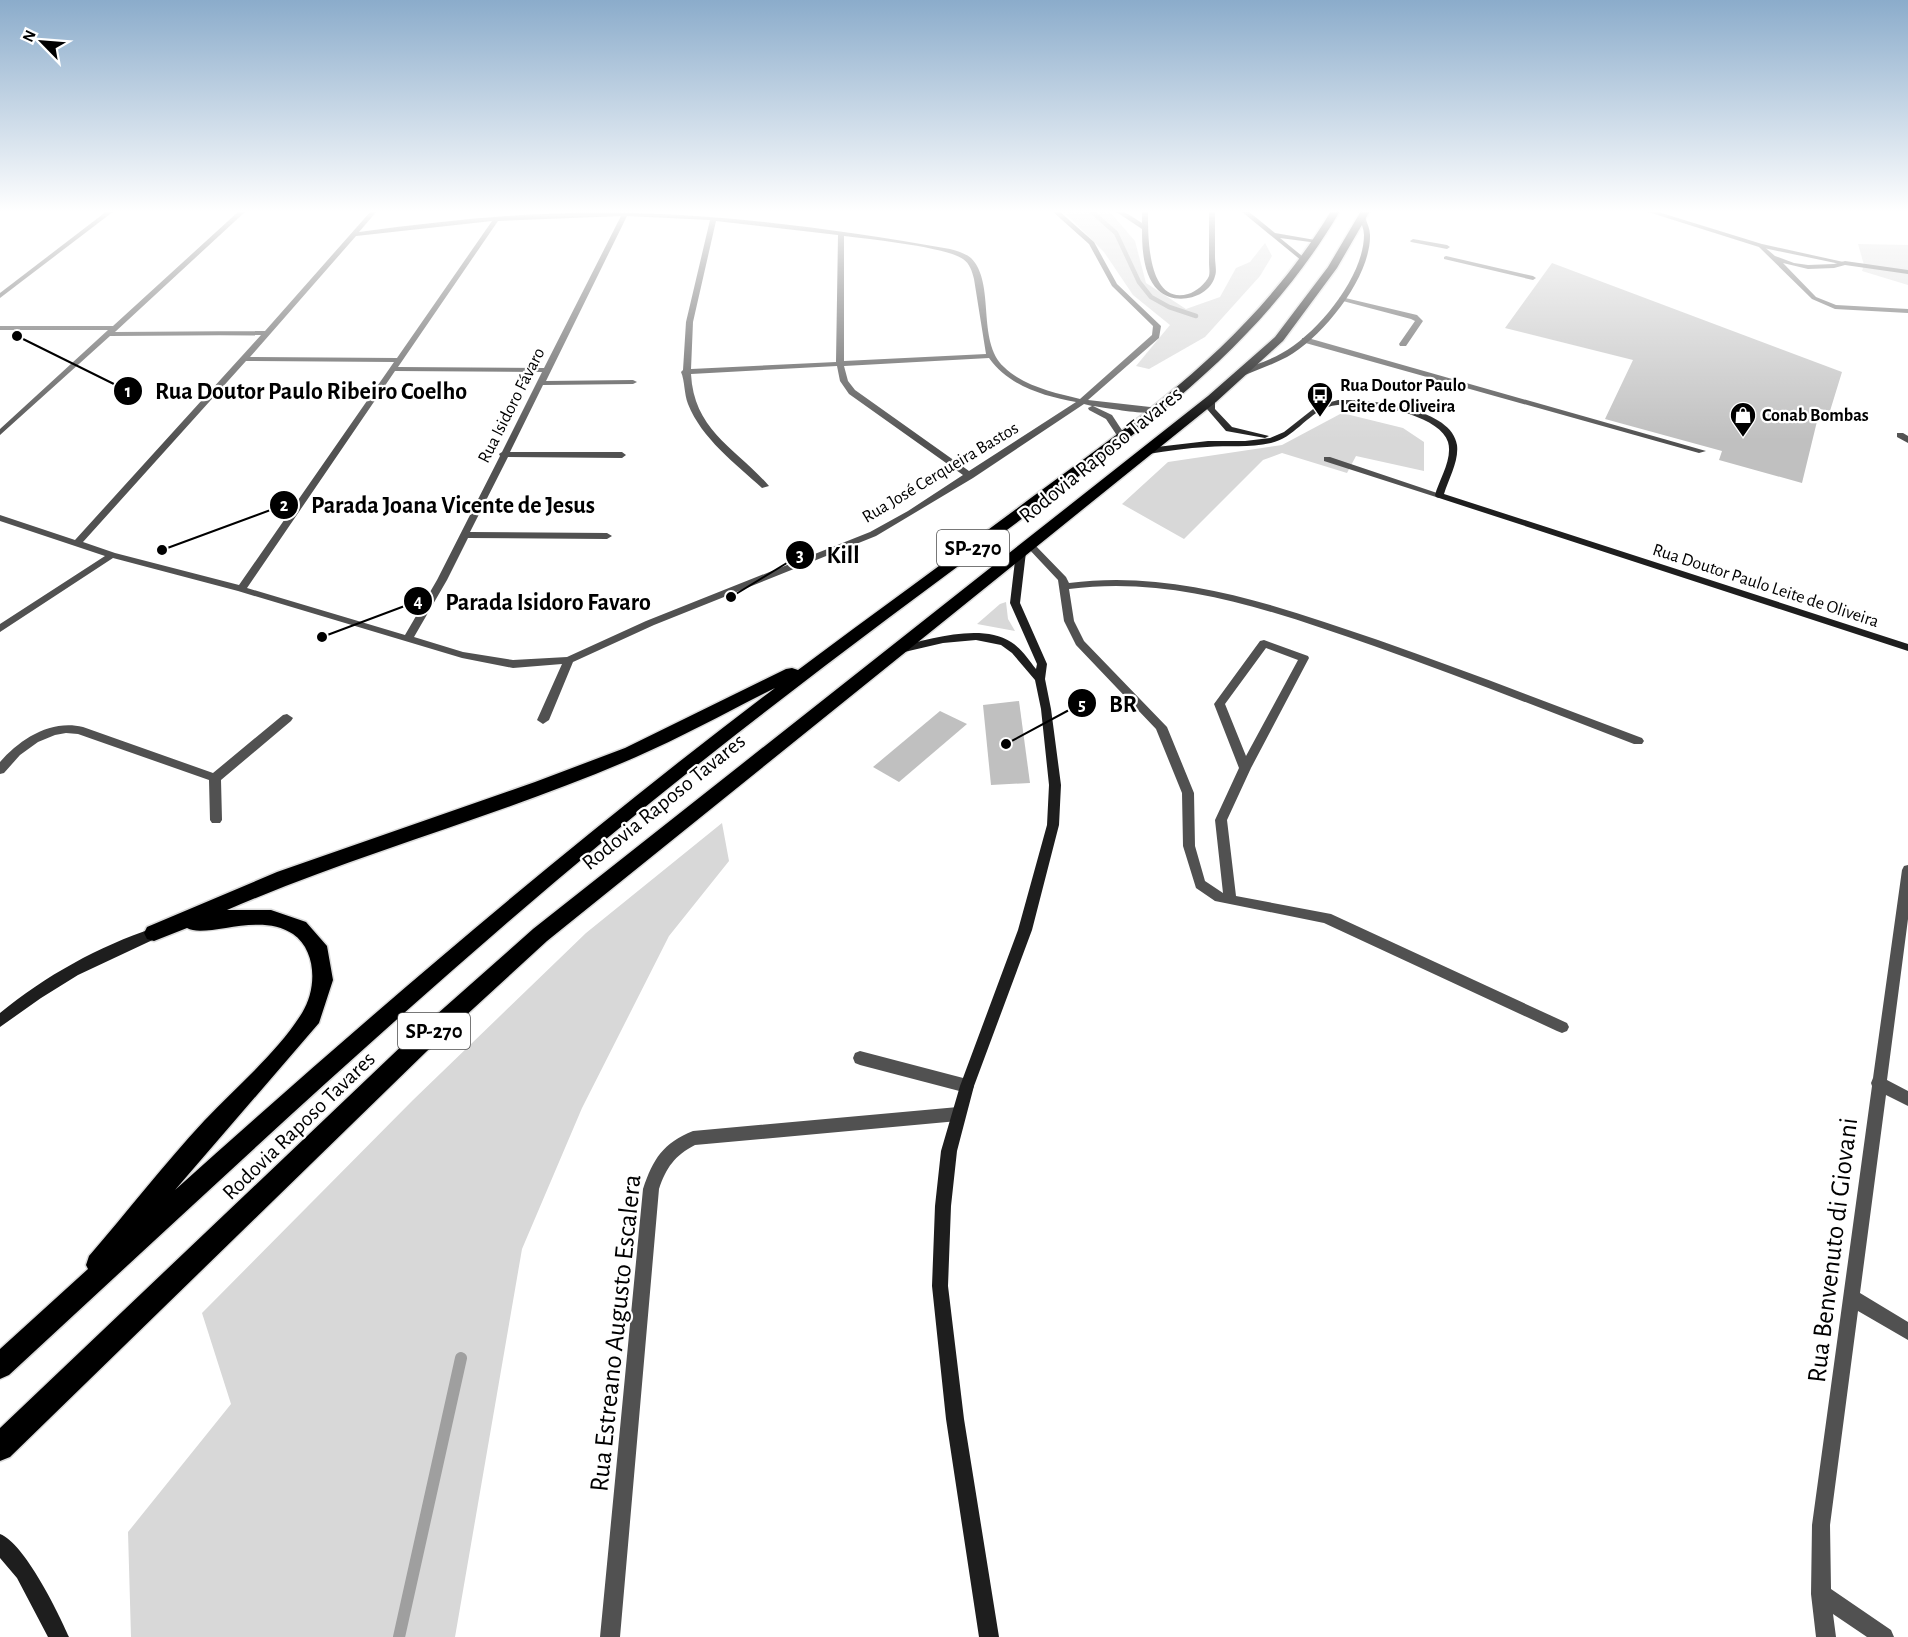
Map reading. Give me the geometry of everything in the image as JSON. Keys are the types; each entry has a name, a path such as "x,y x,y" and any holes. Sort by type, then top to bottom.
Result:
{"highway":[{"name":"Rodovia Raposo Tavares","path":"0,1366 335,1060 621,819 824,658 1159,411 1238,338 1269,306 1283,287"},
{"name":"Rodovia Raposo Tavares","path":"0,1448 410,1054 540,934 900,650 1212,399 1280,339 1318,287"},
{"path":"154,933 284,877 541,787 631,752 824,658"},
{"path":"52,1320 210,1131 279,1057 312,1016 323,980 317,946 299,928 271,918 230,918 196,922 154,933"}],"street":[{"path":"0,433 160,287"},
{"path":"78,542 308,287"},
{"path":"241,589 448,287"},
{"name":"Rua Isidoro Fávaro","path":"407,640 441,580 589,287"},
{"path":"697,287 685,372 687,392 699,419 765,486"},
{"path":"841,287 840,364 844,381 852,392 969,476"},
{"path":"978,287 990,356 1002,369 1042,391 1080,403 1109,417 1123,438"},
{"name":"Rua José Cerqueira Bastos","path":"569,660 650,623 873,534 969,476 1080,403 1156,336 1157,326 1117,287"},
{"path":"1159,287 1172,296 1190,297 1203,287"},
{"path":"1242,373 1286,354 1305,340 1341,299 1347,287"},
{"path":"1803,287 1814,298 1824,303 1856,309 1908,311"},
{"path":"1341,299 1414,317 1419,321 1403,344"},
{"path":"0,328 267,333"},
{"path":"1305,340 1702,451"},
{"path":"685,372 990,356"},
{"path":"244,359 397,360"},
{"path":"391,369 548,370"},
{"path":"540,383 633,382"},
{"path":"1212,399 1211,409 1229,429 1281,437"},
{"path":"1148,452 1281,437 1310,414 1338,402 1374,404 1423,417 1444,431 1452,441 1452,452 1439,495 1328,459"},
{"path":"1080,403 1159,411"},
{"path":"503,454 622,455"},
{"name":"Rua Doutor Paulo Leite de Oliveira","path":"1439,495 1908,648"},
{"path":"0,518 112,555 241,589 407,640 513,664 569,660 543,720"},
{"path":"463,535 607,536"},
{"path":"989,1637 955,1419 940,1286 946,1173 958,1114 1025,930 1053,825 1055,785 1040,679 1042,664 1015,603 1026,548 1063,579 1069,621 1080,643 1161,727 1188,793 1189,846 1200,884 1215,896 1326,918 1562,1028"},
{"path":"0,629 112,555"},
{"path":"1065,587 1113,580 1211,594 1270,608 1414,656 1638,741"},
{"path":"900,650 960,636 979,637 1002,643 1016,651 1024,666 1040,679"},
{"path":"1230,900 1221,820 1245,768 1304,658 1264,643 1219,704 1245,768"},
{"path":"215,778 286,718"},
{"path":"0,770 14,752 28,741 51,731 79,730 215,778"},
{"path":"215,778 216,820"},
{"name":"Rua Benvenuto di Giovani","path":"1826,1637 1821,1594 1821,1525 1878,1083 1905,916 1908,870"},
{"path":"0,1021 19,1005 74,968 154,933"},
{"path":"861,1058 967,1086"},
{"path":"1878,1083 1908,1099"},
{"name":"Rua Estreano Augusto Escalera","path":"610,1637 651,1189 658,1166 674,1147 693,1138 958,1114"},
{"path":"1852,1298 1908,1332"},
{"path":"0,1543 24,1571 59,1637"},
{"path":"1821,1594 1884,1637"}],"shaded area":[{"path":"1128,287 1153,287 1186,309 1220,297 1225,287 1250,287 1205,337 1149,369 1136,366 1170,325 1133,295"},
{"path":"1342,413 1403,428 1424,442 1424,471 1356,456 1347,473 1282,453 1263,460 1184,539 1122,504 1168,462 1282,445"},
{"path":"1006,602 1008,619 1015,631 977,624 1000,604"},
{"path":"722,823 729,861 669,936 582,1108 522,1249 455,1637 131,1637 128,1532 231,1404 202,1313 413,1100 586,933"}],"building":[{"path":"1534,287 1617,287 1842,372 1830,411 1820,409 1802,483 1719,460 1722,451 1605,419 1633,360 1505,328"},
{"path":"1019,701 1030,783 991,785 983,705"},
{"path":"940,711 967,724 899,782 873,767"}],"waterway":[{"path":"1143,287 1151,297 1169,307 1196,316"},
{"path":"399,1637 461,1358"}],"place":[{"name":"Rua Doutor Paulo Ribeiro Coelho","path":"17,336"},
{"name":"Rua Doutor Paulo Leite de Oliveira","path":"1320,418"},
{"name":"Conab Bombas","path":"1743,438"},
{"name":"Parada Joana Vicente de Jesus","path":"162,550"},
{"name":"Kill","path":"731,597"},
{"name":"Parada Isidoro Favaro","path":"322,637"},
{"name":"BR","path":"1006,744"}]}
